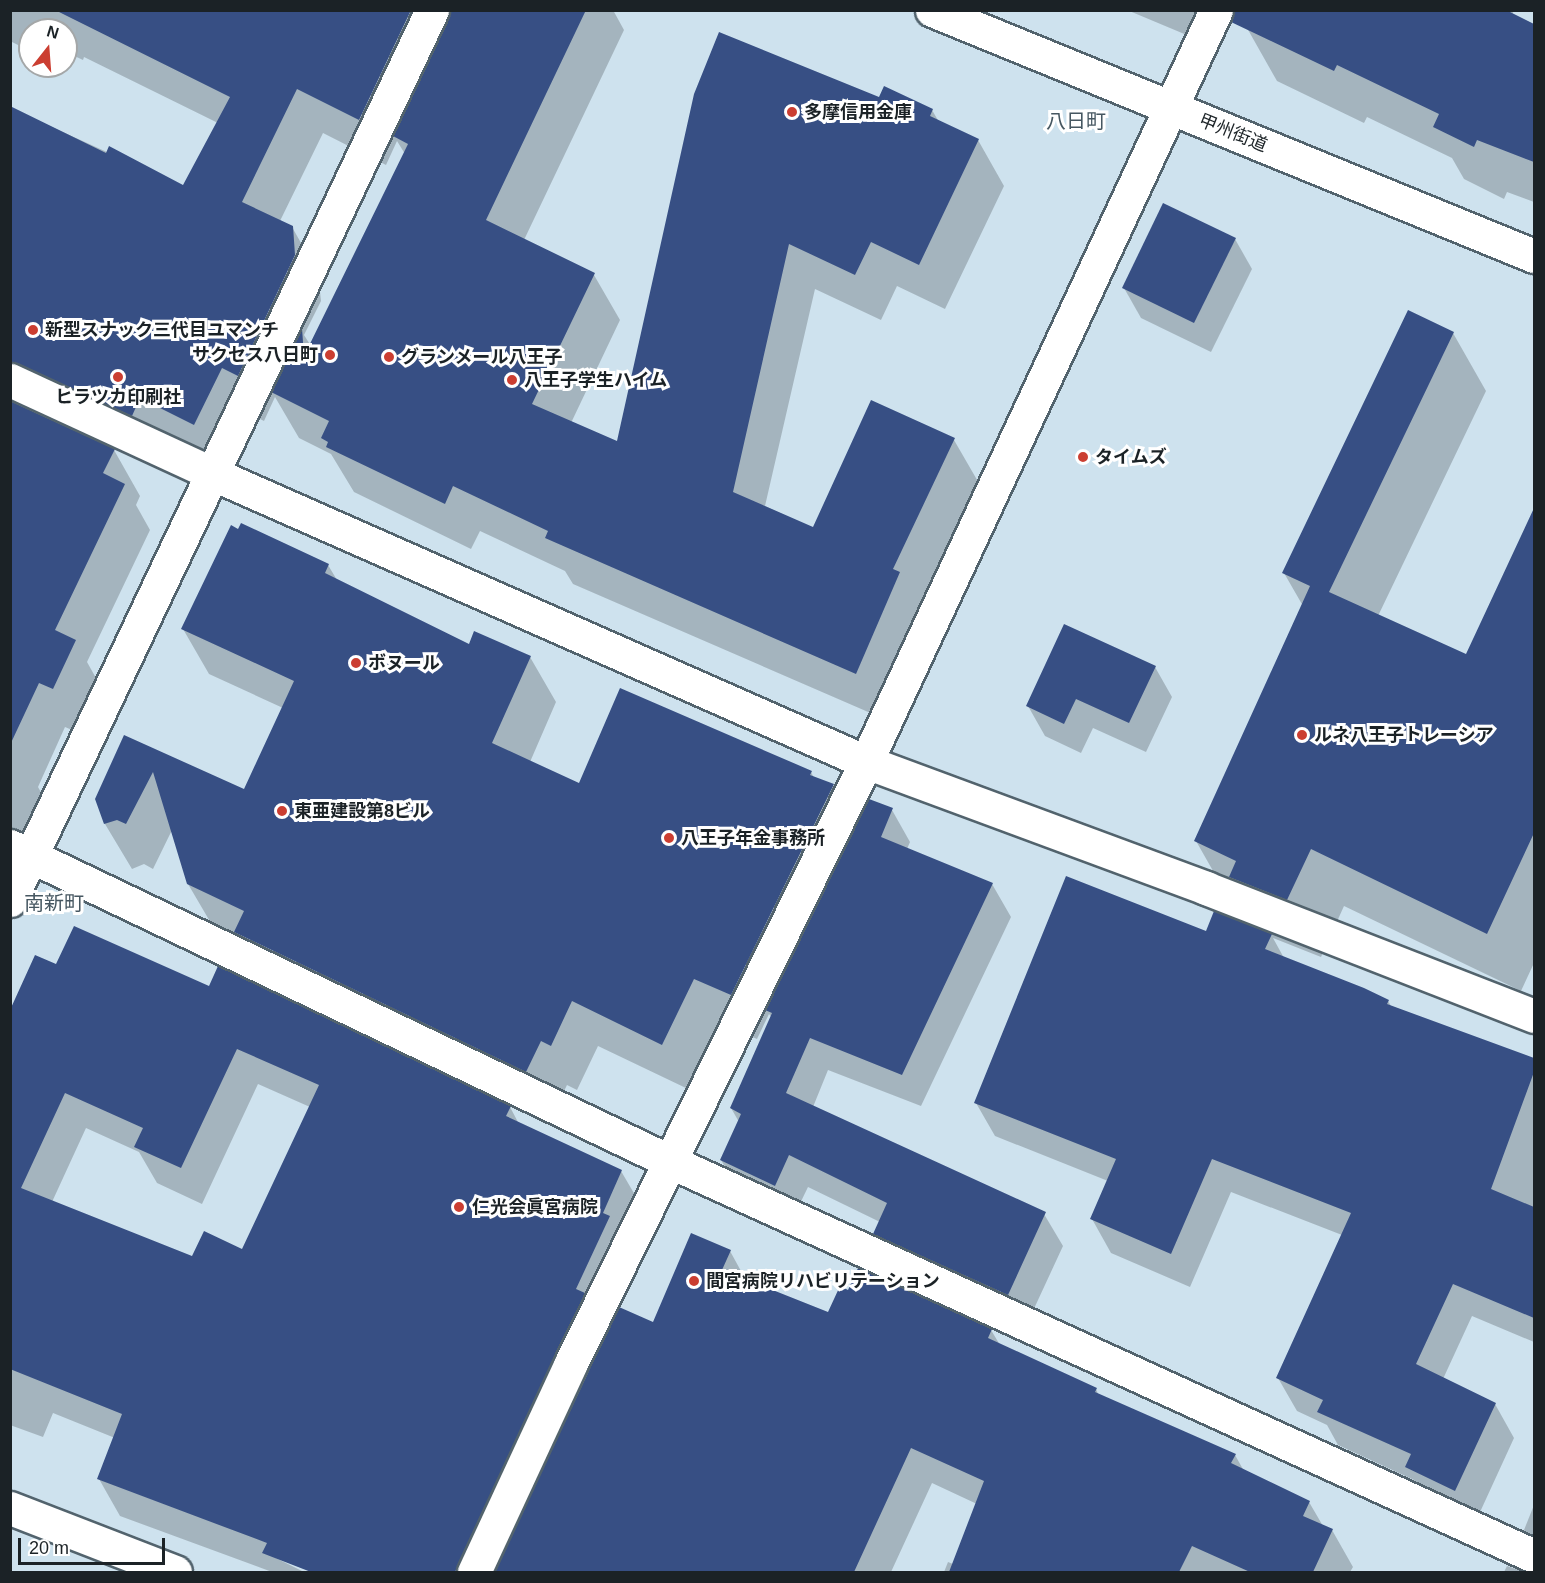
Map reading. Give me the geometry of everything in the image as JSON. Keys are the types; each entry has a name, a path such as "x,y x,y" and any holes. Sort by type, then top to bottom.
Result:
{"main road":[{"path":"10,900 21,851 211,473 432,10"},
{"name":"甲州街道","path":"932,10 1534,256"},
{"path":"474,1572 669,1161 866,762 1216,10"},
{"path":"10,380 211,473 866,762 1206,888 1534,1016"},
{"path":"21,851 669,1161 1534,1556"},
{"path":"10,1508 175,1572"}],"building":[{"path":"55,10 411,10 359,120 297,89 242,202 293,226 295,255 238,376 222,368 194,425 140,398 132,416 10,362 10,106 106,153 109,146 183,185 230,97 78,21 78,18 71,18"},
{"path":"450,10 586,10 486,220 595,273 532,404 617,441 694,94 719,32 879,97 884,86 933,109 930,116 979,139 919,265 871,242 855,275 789,244 733,492 813,527 871,400 955,438 893,569 900,572 856,674 545,538 548,531 453,486 445,504 326,447 328,442 321,438 329,421 271,392 302,328 304,356 408,144 393,136"},
{"path":"1234,10 1506,10 1534,24 1534,162 1477,140 1474,147 1433,127 1439,114 1337,65 1334,71 1231,22"},
{"path":"1163,203 1236,238 1194,323 1122,288"},
{"path":"1408,310 1454,332 1329,592 1466,654 1534,508 1534,833 1487,934 1311,849 1287,900 1229,877 1236,861 1194,841 1310,586 1282,573"},
{"path":"10,401 115,449 103,473 125,484 55,630 76,640 53,689 39,683 10,745"},
{"path":"241,523 329,564 325,573 469,644 474,631 531,656 492,743 579,783 620,688 812,771 810,775 834,784 731,995 694,979 662,1045 572,1001 551,1046 541,1041 526,1072 234,932 244,911 187,884 153,772 126,824 117,820 104,824 95,799 124,735 244,789 294,681 181,629 231,525 238,529"},
{"path":"1064,624 1156,666 1129,723 1076,699 1064,724 1026,706"},
{"path":"869,799 893,808 881,837 993,883 902,1075 810,1038 786,1093 1046,1212 1008,1295 873,1234 887,1203 789,1155 775,1186 720,1160 741,1114 730,1108 772,1013 765,1010"},
{"path":"1066,876 1206,931 1214,911 1272,934 1265,949 1364,988 1389,1000 1387,1004 1534,1058 1534,1072 1491,1189 1534,1207 1534,1318 1453,1284 1416,1364 1496,1403 1455,1491 1405,1467 1411,1454 1317,1412 1323,1400 1276,1378 1351,1213 1212,1159 1171,1254 1090,1219 1116,1159 974,1103"},
{"path":"74,926 209,986 218,966 511,1106 506,1116 622,1170 603,1213 610,1216 576,1289 585,1293 455,1572 311,1572 262,1553 267,1543 97,1479 122,1414 10,1369 10,1010 35,955 56,964","holes":["237,1049 319,1085 242,1249 204,1231 192,1256 21,1188 65,1093 143,1128 134,1147 181,1168"]},
{"path":"691,1233 731,1250 722,1270 828,1312 840,1286 848,1290 858,1268 992,1329 988,1338 1097,1388 1095,1392 1236,1454 1231,1463 1310,1501 1303,1516 1333,1529 1313,1572 1250,1572 1192,1546 1179,1572 949,1572 984,1481 911,1448 854,1572 494,1572 619,1307 653,1322"}],"place":[{"name":"多摩信用金庫","path":"792,112"},
{"name":"新型スナック三代目ユマンチ","path":"33,330"},
{"name":"サクセス八日町","path":"330,355"},
{"name":"グランメール八王子","path":"389,357"},
{"name":"ヒラツカ印刷社","path":"118,377"},
{"name":"八王子学生ハイム","path":"512,380"},
{"name":"タイムズ","path":"1083,457"},
{"name":"ボヌール","path":"356,663"},
{"name":"ルネ八王子トレーシア","path":"1302,735"},
{"name":"東亜建設第8ビル","path":"282,811"},
{"name":"八王子年金事務所","path":"669,838"},
{"name":"仁光会眞宮病院","path":"459,1207"},
{"name":"間宮病院リハビリテーション","path":"694,1281"}],"district":[{"name":"八日町","path":"1076,121"},
{"name":"南新町","path":"54,903"}]}
